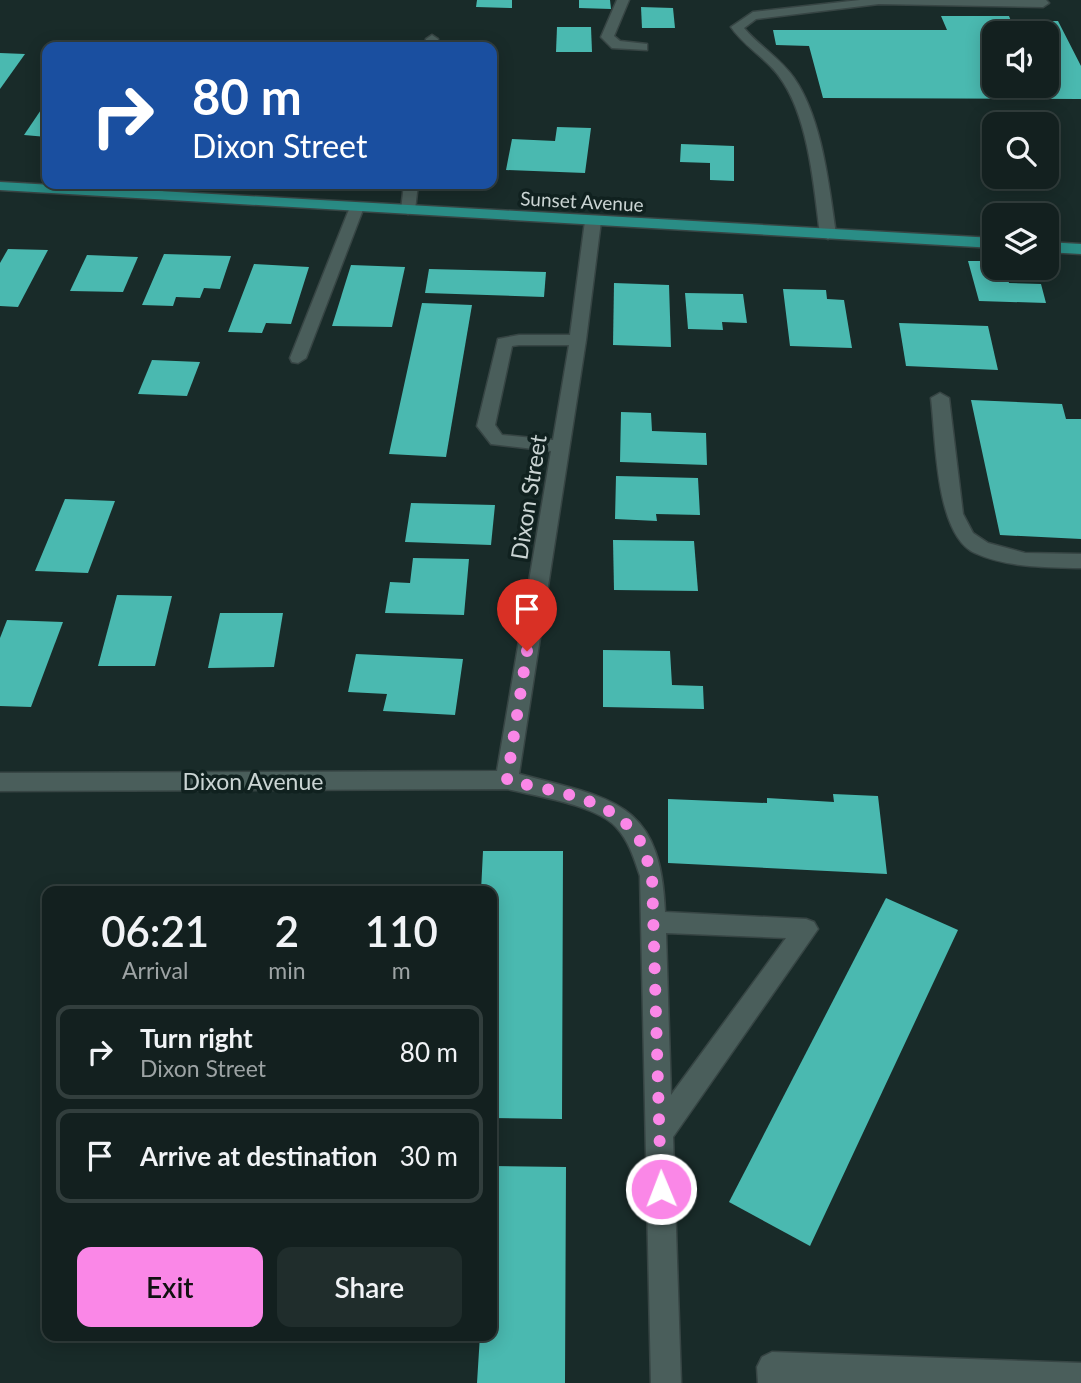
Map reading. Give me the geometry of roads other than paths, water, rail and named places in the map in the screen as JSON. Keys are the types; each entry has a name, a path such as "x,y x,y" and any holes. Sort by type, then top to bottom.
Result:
{"main road":[{"name":"Sunset Avenue","path":"0,186 42,187"},
{"name":"Sunset Avenue","path":"158,189 357,207 982,242"},
{"path":"1059,247 1081,248"}],"street":[{"path":"623,0 607,37 617,45 642,47"},
{"path":"828,234 818,174 803,115 790,81 737,27 753,16 873,1 1043,3"},
{"path":"408,209 410,189"},
{"path":"298,358 357,207"},
{"name":"Dixon Street","path":"507,780 578,340 593,221"},
{"path":"561,446 497,440 486,426 504,343 519,340 578,340"},
{"path":"940,398 954,514 966,537 981,548 1016,558 1081,561"},
{"name":"Dixon Avenue","path":"0,782 507,780 594,803 622,818 640,842 652,876 666,1383"},
{"path":"654,922 806,929 659,1134"},
{"path":"772,1375 1081,1378"}]}
